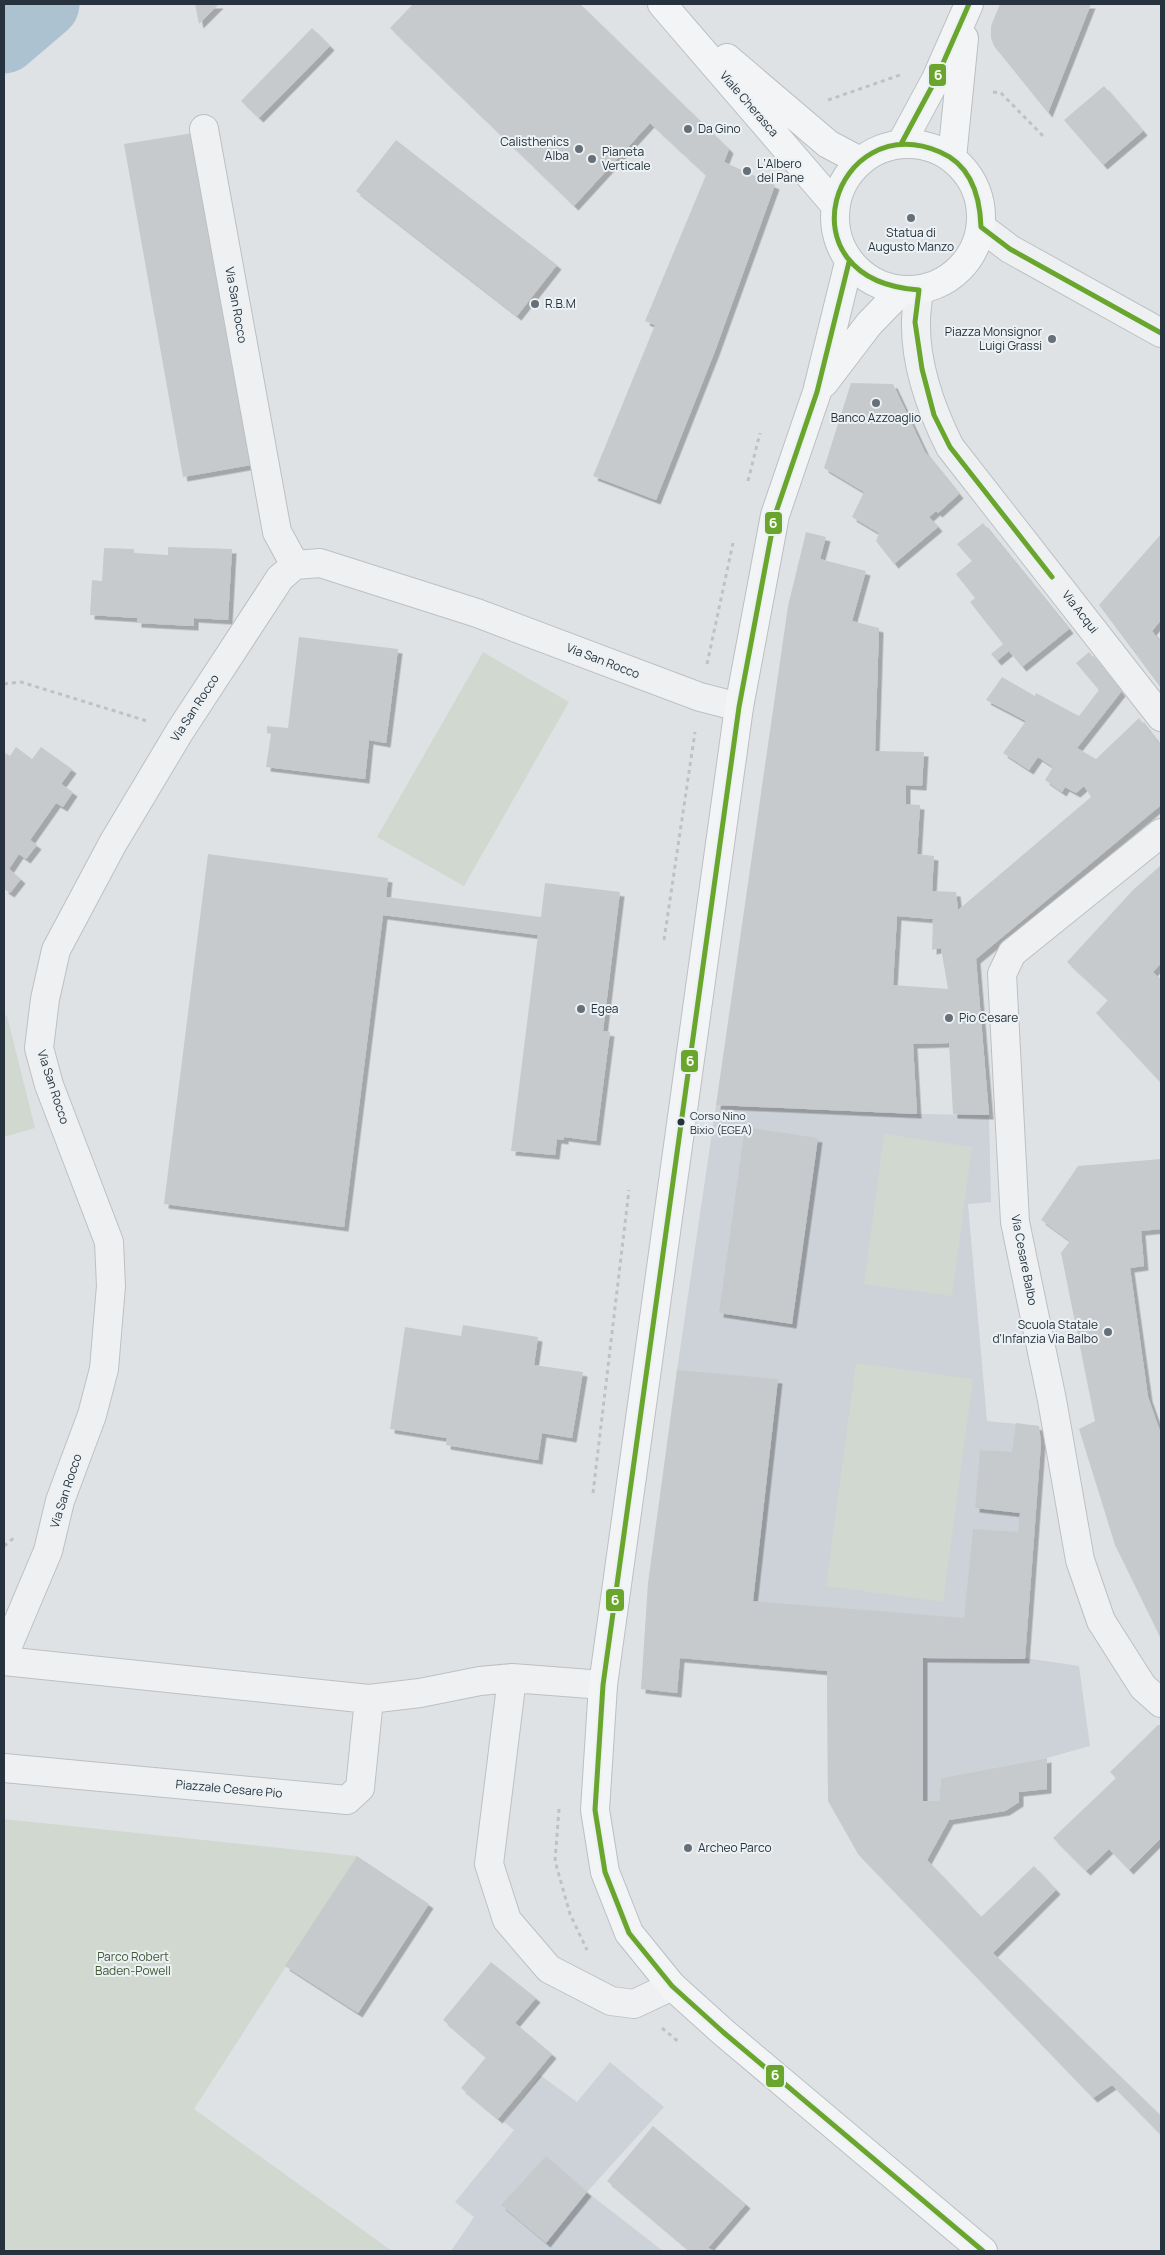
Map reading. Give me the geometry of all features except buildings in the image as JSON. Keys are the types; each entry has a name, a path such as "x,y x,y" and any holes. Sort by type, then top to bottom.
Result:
{"main road":[{"name":"Viale Cherasca","path":"663,4 828,144 860,161"},
{"name":"Viale Cherasca","path":"663,4 835,204"},
{"path":"901,144 936,79 968,5"},
{"path":"952,158 957,90 968,5"},
{"path":"817,392 869,324 910,291 943,282 964,266 978,242 981,227 981,210 976,190 966,172 952,158 935,149 915,144 901,144 877,150 860,161 846,177 835,204 834,220 838,242 849,262 866,278 883,286 910,291"},
{"path":"849,262 817,392 775,515 739,707 603,1686 595,1810 605,1872 629,1933 672,1986 723,2032 983,2251"}],"street":[{"name":"Via San Rocco","path":"204,130 278,532 295,565"},
{"path":"981,227 1010,249 1161,332"},
{"name":"Via Acqui","path":"910,291 922,369 934,416 950,447 1161,717"},
{"name":"Via San Rocco","path":"4,1655 48,1551 60,1502 92,1415 104,1370 111,1286 109,1242 50,1085 39,1048 45,998 56,950 113,843 180,731 280,578 295,565 320,563 477,613 700,697 739,707"},
{"name":"Via Cesare Balbo","path":"1161,832 1012,954 1002,974 1015,1222 1052,1400 1080,1560 1101,1621 1143,1687 1161,1703"},
{"path":"4,1662 369,1699 420,1693 480,1681 512,1678 603,1686"},
{"path":"512,1678 489,1864 507,1920 550,1969 611,2001 634,2004 672,1986"},
{"name":"Piazzale Cesare Pio","path":"4,1768 347,1800 360,1788 369,1699"}],"path":[{"path":"4,684 21,682 180,731"},
{"path":"592,1496 628,1190"},
{"path":"559,1803 555,1861 570,1914 587,1950 593,1957"},
{"path":"634,2004 687,2048"}],"shaded area":[{"path":"716,1105 917,1114 989,1115 991,1202 968,1204 987,1421 1039,1426 1041,1443 1025,1658 1079,1666 1090,1746 1047,1758 941,1778 939,1801 828,1801 827,1671 680,1658 677,1693 641,1689 677,1370"},
{"path":"610,2062 664,2107 587,2192 663,2251 451,2251 474,2217 455,2202 514,2130 504,2122 540,2075 577,2102"}],"green space":[{"path":"483,652 569,702 464,886 377,837"},
{"path":"4,1014 7,1016 35,1128 4,1137"},
{"path":"884,1134 972,1147 952,1296 864,1284"},
{"path":"856,1363 973,1379 943,1602 826,1586"},
{"name":"Parco Robert Baden-Powell","path":"4,1819 357,1856 194,2109 392,2251 4,2251"}],"waterway":[{"path":"4,39 45,4"}],"transit line":[{"name":"6","path":"901,144 936,79 969,4"},
{"name":"6","path":"1052,577 950,447 934,415 922,369 915,322 919,290 875,279 847,258 835,230 836,200 849,173 872,153 903,145 940,152 959,165 972,183 979,204 981,227 1010,249 1161,333"},
{"name":"6","path":"849,262 817,392 775,515 739,707 603,1685 595,1810 605,1872 629,1933 672,1986 723,2032 983,2251"}],"place":[{"name":"Da Gino","path":"688,129"},
{"name":"Calisthenics Alba","path":"579,149"},
{"name":"Pianeta Verticale","path":"592,159"},
{"name":"L‘Albero del Pane","path":"747,171"},
{"name":"Statua di Augusto Manzo","path":"911,218"},
{"name":"R.B.M","path":"535,304"},
{"name":"Piazza Monsignor Luigi Grassi","path":"1052,339"},
{"name":"Banco Azzoaglio","path":"876,403"},
{"name":"Egea","path":"581,1009"},
{"name":"Pio Cesare","path":"949,1018"},
{"name":"Corso Nino Bixio (EGEA)","path":"681,1122"},
{"name":"Scuola Statale d'Infanzia Via Balbo","path":"1108,1332"},
{"name":"Archeo Parco","path":"688,1848"}]}
